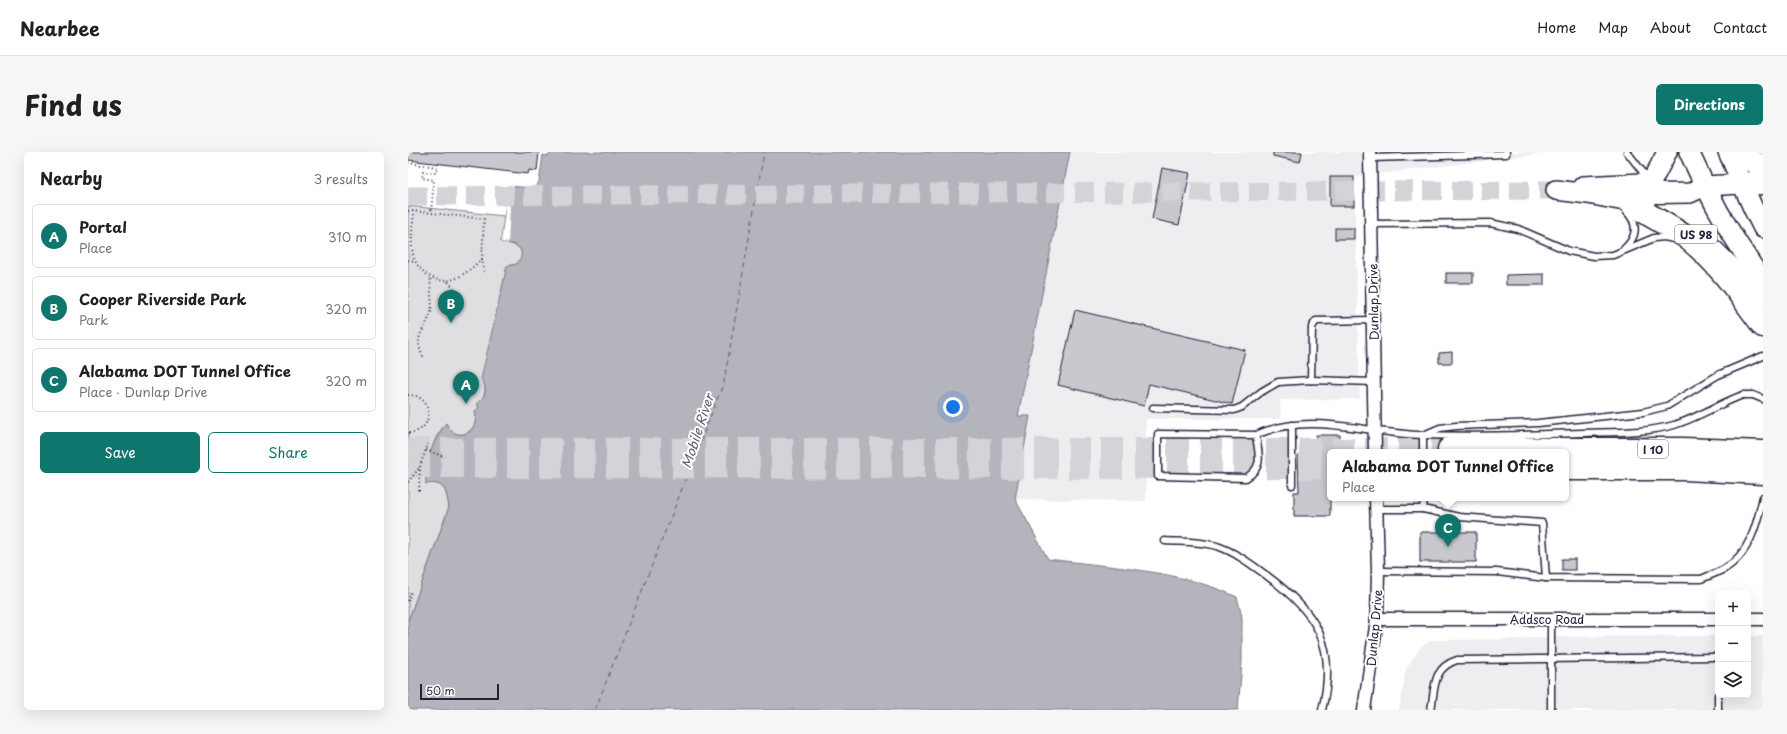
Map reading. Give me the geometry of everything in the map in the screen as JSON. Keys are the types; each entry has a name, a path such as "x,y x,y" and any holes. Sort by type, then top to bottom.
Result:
{"highway":[{"path":"1744,152 1751,160 1763,168"},
{"path":"1741,184 1763,183"},
{"path":"1620,200 1673,228 1707,255 1739,292 1763,326"},
{"name":"I 10","path":"1449,449 1683,449 1763,452"},
{"name":"I 10","path":"1569,469 1685,469 1763,473"}],"main road":[{"path":"1651,183 1667,152"},
{"path":"1689,152 1705,186 1725,222 1763,281"},
{"path":"1728,152 1741,184 1763,228"},
{"path":"1705,186 1690,193 1588,194 1560,190 1584,186 1651,183 1690,182 1705,186 1741,184"},
{"name":"US 98","path":"1588,194 1649,206 1678,220 1719,254 1763,299"}],"street":[{"name":"Dunlap Drive","path":"1370,155 1375,449"},
{"name":"Dunlap Drive","path":"1364,710 1377,619 1378,571 1376,503"},
{"name":"Addsco Road","path":"1377,619 1715,619"},
{"path":"1751,619 1763,619"}],"lane":[{"path":"1370,155 1506,154 1506,152"},
{"path":"1627,152 1651,183"},
{"path":"1620,200 1619,203 1630,214 1635,226 1632,241 1621,252"},
{"path":"1372,224 1490,223 1518,229 1569,251 1585,255 1609,256 1649,240 1664,237 1675,239 1707,255"},
{"path":"1311,380 1312,327 1316,321 1373,320"},
{"path":"1423,435 1440,428 1456,426 1538,423 1643,412 1661,408 1688,395 1718,375 1763,356"},
{"path":"1153,408 1234,410 1242,407 1261,392 1278,382 1311,380 1374,382"},
{"path":"1256,435 1259,464 1254,473 1246,478 1158,476 1158,434 1256,435 1271,428 1292,425 1343,425 1375,431 1423,435 1512,436 1643,430 1674,425 1743,395 1753,395 1763,399"},
{"path":"1292,425 1292,485"},
{"path":"1423,435 1423,449"},
{"path":"1378,571 1497,572 1546,578 1701,579 1724,569 1738,558 1750,541 1757,524 1763,497"},
{"path":"1423,509 1424,501"},
{"path":"1376,503 1423,509 1459,517 1542,524 1546,578"},
{"path":"1165,541 1201,542 1229,551 1251,564 1281,586 1299,603 1313,620 1322,636 1328,664 1322,710"},
{"path":"1550,619 1551,710"},
{"path":"1431,710 1436,678 1441,668 1449,662 1457,660 1715,657"},
{"path":"1718,698 1718,710"}],"path":[{"path":"408,163 437,167 436,173 422,172 422,178 434,180 431,213"},
{"path":"408,211 484,219 482,259 484,272"},
{"path":"414,211 411,239 415,261 420,269 431,277 448,282 461,295"},
{"path":"448,282 460,276 482,259"},
{"path":"408,260 415,261"},
{"path":"423,357 419,346 419,338 430,314 432,299 430,286 431,277"},
{"path":"408,395 414,395 422,400 426,405 428,416 424,427 408,433"},
{"path":"408,482 420,466 428,444"},
{"path":"426,450 445,457"},
{"path":"419,491 420,466"},
{"path":"408,601 412,590"}],"shaded area":[{"path":"1070,152 1554,152 1354,177 1360,399 1280,400 1281,419 1146,419 1146,501 1015,499 1030,417 1018,416"},
{"path":"408,206 504,216 501,242 515,246 521,251 522,254 521,259 517,264 507,266 483,381 485,388 484,394 482,399 477,403 479,408 475,412 476,419 474,426 466,433 460,434 455,433 446,423 436,437 426,465 431,483 440,485 445,490 449,507 408,621"},
{"path":"1715,636 1715,698 1751,698 1751,636 1763,636 1763,710 1399,710 1406,669 1421,646 1433,640 1525,639 1532,637"}],"water":[{"name":"Mobile River","path":"553,152 1070,152 1018,416 1030,416 1015,499 1048,559 1120,567 1168,575 1215,588 1237,597 1242,617 1242,662 1238,710 408,710 408,621 449,507 444,488 438,484 426,484 428,459 434,444 446,423 455,433 461,434 466,434 474,426 476,419 475,411 479,408 477,403 480,401 485,392 485,386 481,379 507,266 517,264 521,254 521,250 515,245 501,242 508,186 534,188 539,182 543,155 548,156"}],"pier":[{"path":"506,204 510,206 508,243 501,242"}],"building":[{"path":"408,152 539,152 537,171 529,170 528,174 408,160"},
{"path":"1273,152 1302,152 1300,162 1273,156"},
{"path":"1162,168 1190,173 1179,225 1152,219"},
{"path":"1330,177 1354,177 1354,206 1330,206"},
{"path":"1335,228 1354,228 1354,239 1335,239"},
{"path":"1446,273 1473,273 1473,283 1446,283"},
{"path":"1544,274 1544,285 1506,285 1506,275"},
{"path":"1075,310 1245,350 1232,404 1149,384 1144,406 1058,385"},
{"path":"1452,352 1452,363 1439,363 1439,353"},
{"path":"1316,435 1340,435 1340,449 1327,449 1327,501 1330,501 1330,516 1294,516 1294,492 1299,492 1298,456 1316,456"},
{"path":"1420,532 1476,532 1476,562 1420,562"},
{"path":"1562,559 1575,559 1575,570 1562,570"}],"ferry route":[{"path":"595,710 724,382 764,152"}],"tunnel":[{"path":"408,196 1556,190"},
{"path":"408,449 1449,449"},
{"path":"408,467 1327,468"}],"place":[{"name":"Cooper Riverside Park","path":"451,323"},
{"name":"Portal","path":"466,404"},
{"name":"Alabama DOT Tunnel Office","path":"1448,547"}]}
